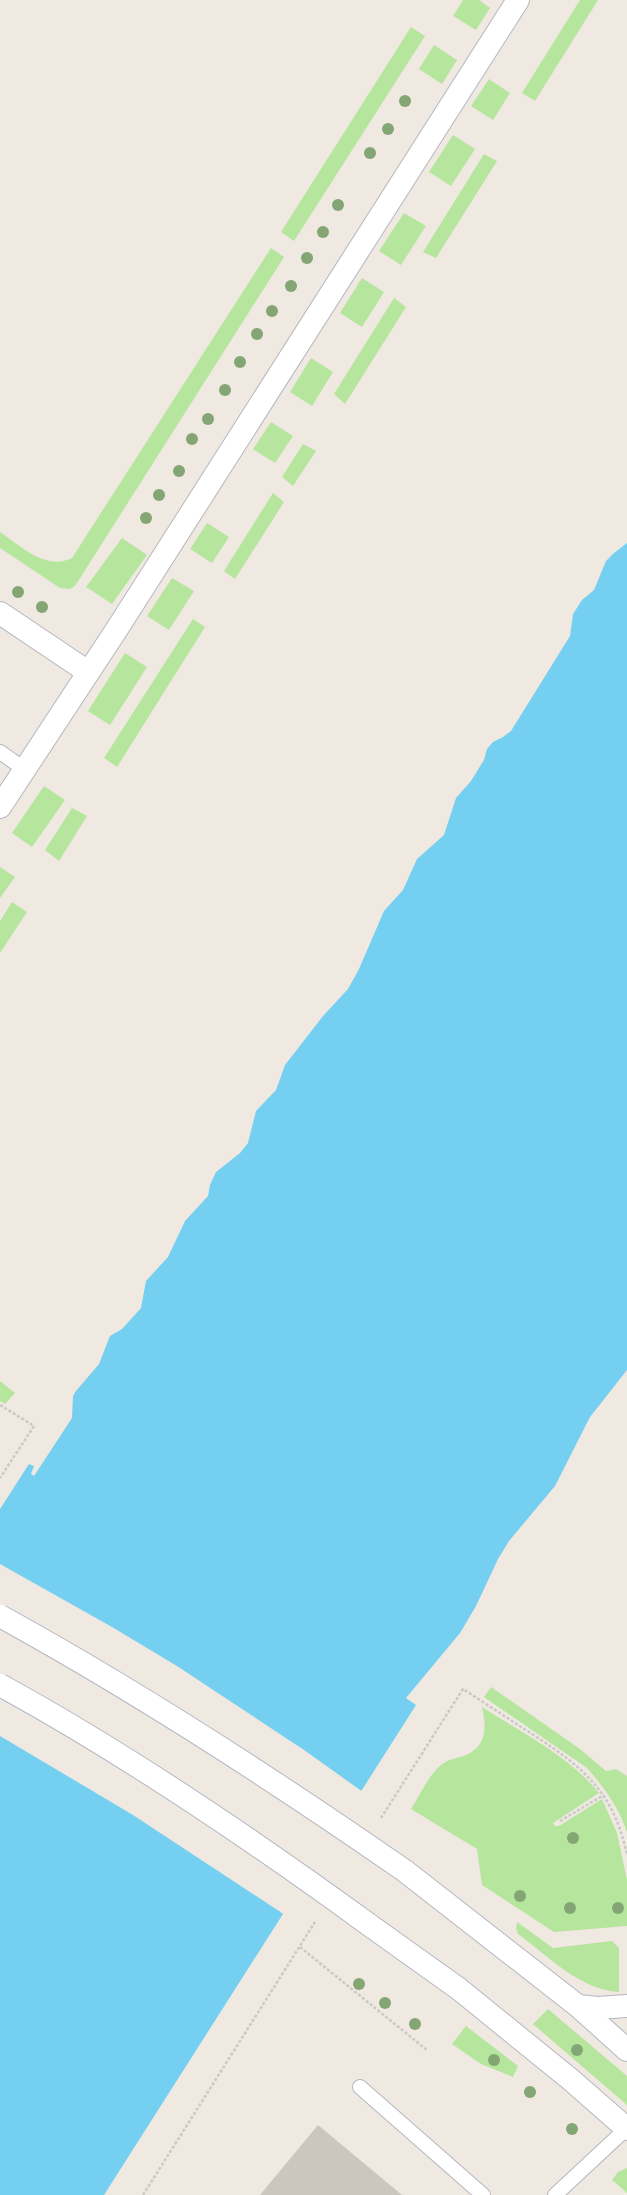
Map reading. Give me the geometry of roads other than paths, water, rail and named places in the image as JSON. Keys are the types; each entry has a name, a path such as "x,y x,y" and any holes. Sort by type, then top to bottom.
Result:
{"street":[{"path":"0,807 518,0"},
{"path":"0,614 88,672"},
{"path":"0,1616 147,1701 217,1745 405,1871 578,2006 627,2050"},
{"path":"0,1685 163,1783 286,1865 460,1989 570,2079 627,2129"},
{"path":"578,2006 598,2008 627,2006"}],"lane":[{"path":"0,752 24,769"},
{"path":"360,2087 483,2195"},
{"path":"555,2195 627,2129"}],"water":[{"path":"627,543 627,1370 590,1417 555,1486 509,1541 498,1559 476,1606 460,1633 406,1698 416,1705 104,2195 0,2195 0,1509 29,1464 34,1466 31,1474 34,1476 72,1418 73,1396 99,1364 110,1336 122,1329 141,1308 146,1281 168,1257 185,1221 208,1196 210,1185 216,1172 240,1153 248,1143 256,1111 276,1090 285,1065 323,1016 348,989 359,969 384,911 403,890 417,859 444,835 456,798 471,781 484,760 487,749 493,742 511,731 570,636 573,614 582,600 594,590 606,561"}]}
